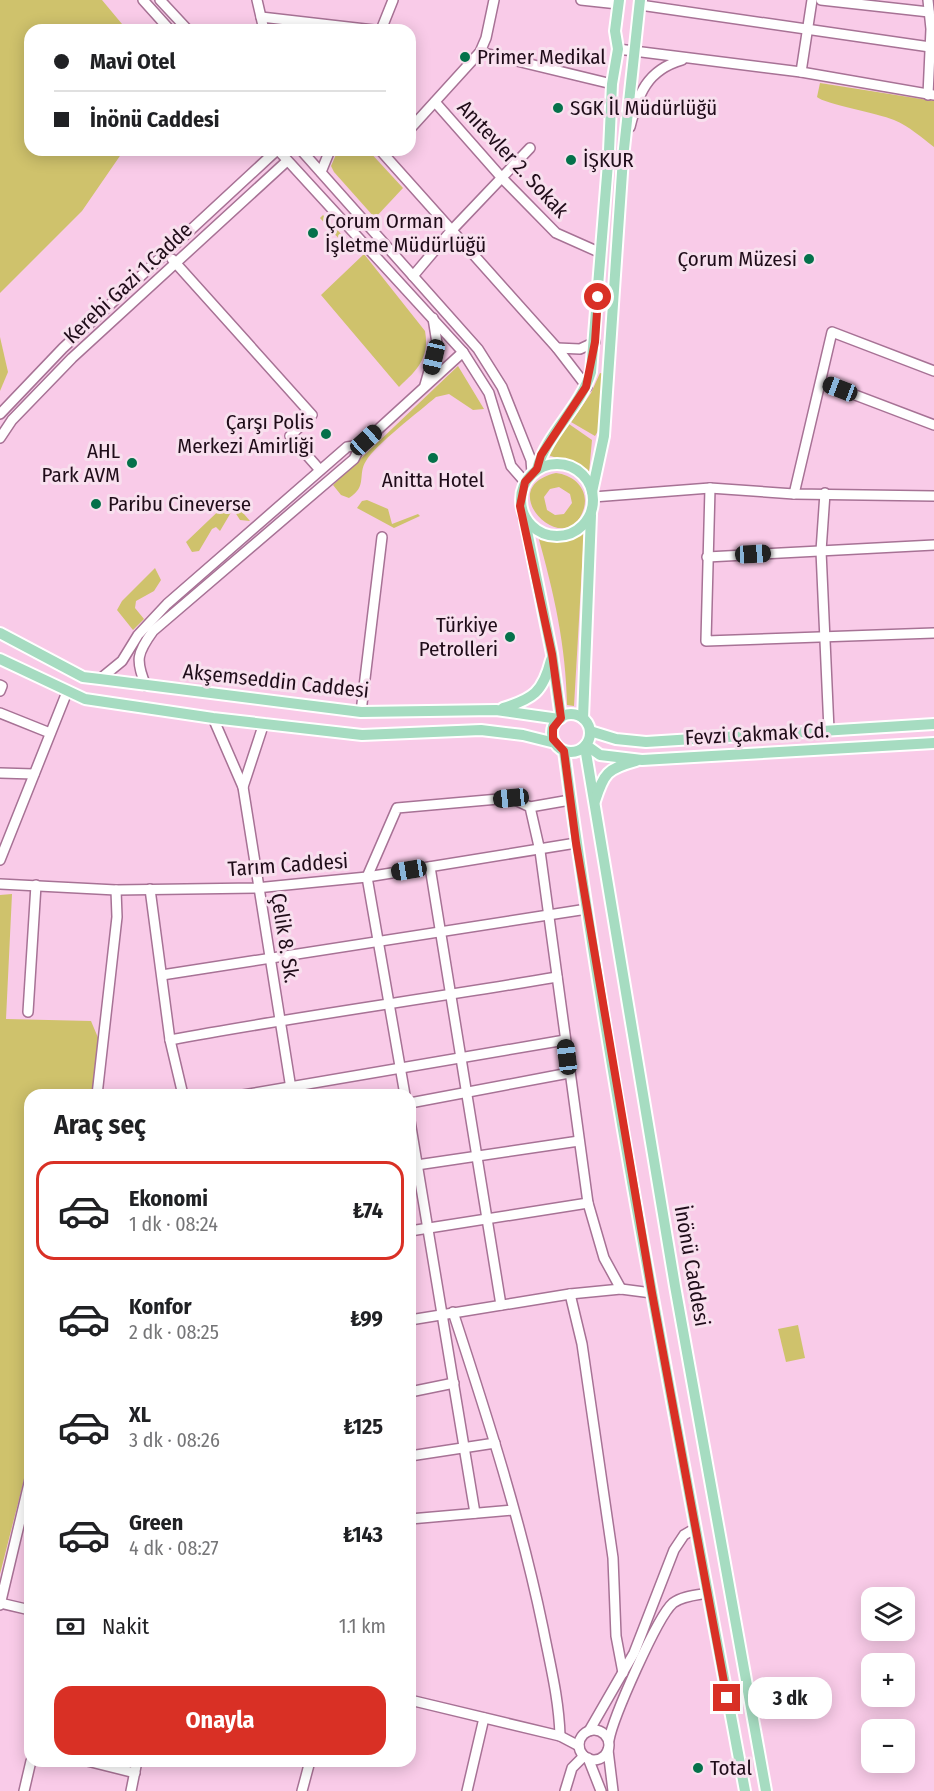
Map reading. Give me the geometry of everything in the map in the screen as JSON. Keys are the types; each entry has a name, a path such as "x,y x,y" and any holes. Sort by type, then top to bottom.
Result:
{"main road":[{"path":"560,718 552,654 520,500 525,482 535,471 541,455 586,387 595,342 612,84 618,49 615,31 618,2 644,3 633,52 623,158 604,436 592,494 583,718 590,731 586,746 575,752 559,747 553,728 560,718 573,715 583,718"},
{"path":"535,471 548,465 571,466 580,472 592,494"},
{"path":"524,517 541,534 565,536 585,523 591,513"},
{"name":"Akşemseddin Caddesi","path":"0,633 84,676 100,680 362,712 496,710 560,718"},
{"path":"496,710 528,700 545,681 552,654"},
{"name":"Akşemseddin Caddesi","path":"0,659 85,699 213,718 362,735 481,730 523,735 559,747"},
{"name":"Fevzi Çakmak Cd.","path":"590,731 616,739 646,742 934,724"},
{"name":"Fevzi Çakmak Cd.","path":"586,746 600,755 642,760 934,743"},
{"name":"İnönü Caddesi","path":"586,746 675,1286 766,1791"},
{"name":"İnönü Caddesi","path":"559,747 570,800 652,1293 744,1791"},
{"path":"594,804 602,778 613,767 642,760"},
{"path":"696,1528 718,1524"}],"street":[{"path":"143,0 165,24"},
{"path":"160,0 182,24"},
{"path":"257,0 263,24"},
{"path":"383,24 393,0"},
{"path":"416,123 480,52 486,38 494,0"},
{"path":"581,0 618,2"},
{"path":"801,72 812,0"},
{"path":"821,0 929,12"},
{"path":"618,49 801,72 931,95 928,0"},
{"path":"644,3 930,47"},
{"path":"261,17 322,24"},
{"path":"480,52 612,84"},
{"path":"623,158 641,92 650,78 665,64 688,58"},
{"name":"Anıtevler 2. Sokak","path":"435,102 502,178 556,233 601,253"},
{"path":"413,276 451,231 530,148"},
{"name":"Kerebi Gazi 1.Cadde","path":"0,414 63,348 271,156"},
{"path":"283,156 463,352 489,393 511,466 525,482"},
{"path":"307,156 478,349 502,387 535,471"},
{"path":"321,171 327,156"},
{"path":"388,156 451,231 557,348 586,387"},
{"name":"Kerebi Gazi 1.Cadde","path":"0,438 12,420 72,358 287,161"},
{"path":"166,252 312,415 290,436 320,470"},
{"path":"423,388 437,344 433,318"},
{"path":"794,494 832,332 934,371"},
{"path":"557,348 580,349 595,342"},
{"path":"147,686 138,666 141,648 153,631 354,459 361,444 463,352"},
{"path":"821,382 934,425"},
{"path":"100,680 122,661 138,635 167,604 347,447 361,444"},
{"path":"710,488 706,641 934,633"},
{"path":"592,494 710,488 794,494 934,496"},
{"path":"825,493 821,551 829,730"},
{"path":"362,712 382,537"},
{"path":"707,557 934,545"},
{"path":"0,685 2,686 0,691"},
{"path":"0,860 66,692"},
{"path":"0,713 50,733"},
{"path":"213,718 243,787"},
{"path":"243,787 264,723"},
{"path":"0,773 34,774"},
{"name":"Çelik 8. Sk.","path":"243,787 291,1089"},
{"path":"404,1089 367,877 397,808 511,798 530,807 570,800"},
{"path":"530,807 540,851 550,915 569,1073 588,1203 604,1258 621,1289"},
{"name":"Tarım Caddesi","path":"0,884 116,890 259,888 367,877 540,851 576,843"},
{"path":"430,867 459,1058 489,1217 501,1305"},
{"path":"28,1012 36,885"},
{"path":"150,889 170,1040 182,1089"},
{"path":"99,1089 117,917 116,890"},
{"path":"162,975 588,909"},
{"path":"170,1040 280,1020 389,1005 557,977"},
{"path":"300,1089 400,1068 565,1040"},
{"path":"416,1102 569,1073"},
{"path":"416,1165 579,1141"},
{"path":"416,1177 428,1227 475,1513"},
{"path":"416,1229 588,1203"},
{"path":"416,1319 570,1294 621,1289 652,1293"},
{"path":"570,1294 582,1344 614,1558 616,1636 623,1673"},
{"path":"453,1312 495,1443 535,1588 559,1708 560,1736"},
{"path":"416,1391 454,1383"},
{"path":"416,1455 495,1443"},
{"path":"24,1503 0,1604 24,1609"},
{"path":"416,1519 513,1510"},
{"path":"601,1791 584,1754 587,1732 634,1653 674,1550 684,1535 696,1528"},
{"path":"560,1736 584,1754 602,1757 608,1745 619,1707 664,1614 676,1601 708,1593"},
{"path":"416,1701 560,1736 603,1732 608,1745 613,1791"},
{"path":"467,1791 484,1718"},
{"path":"565,1791 572,1768 584,1754"},
{"path":"24,1791 30,1767"},
{"path":"111,1767 135,1773"},
{"path":"131,1791 136,1767"},
{"path":"302,1791 308,1767"}],"shaded area":[{"path":"0,0 102,0 122,24 24,24 24,156 120,156 82,211 0,293"},
{"path":"820,83 934,101 934,147 894,120 822,100 817,97"},
{"path":"335,156 374,156 403,188 375,218 331,166"},
{"path":"323,215 345,238 341,241 320,218"},
{"path":"364,254 425,331 426,349 421,363 399,387 321,295"},
{"path":"0,337 8,372 0,391"},
{"path":"458,366 484,409 473,410 449,394 436,397 371,454 363,466 360,485 355,494 349,498 341,495 333,485"},
{"path":"600,373 604,374 601,426 595,436 571,422 591,393"},
{"path":"569,424 592,440 589,473 547,453"},
{"path":"556,473 563,474 579,484 585,501 584,508 575,523 564,528 551,525 539,517 532,505 530,493 538,481","holes":["559,487 570,494 572,503 564,514 555,515 547,510 544,497 550,489"]},
{"path":"231,499 250,521 240,520 233,509 220,531 216,527 212,529 199,551 192,552 186,542"},
{"path":"367,500 388,509 392,524 418,514 420,516 394,528 357,508 362,501"},
{"path":"584,533 574,706 567,705 558,620 538,536 561,539"},
{"path":"155,568 161,580 154,591 136,601 135,608 144,619 133,630 117,610 122,601"},
{"path":"12,894 6,1019 91,1021 99,1040 95,1089 24,1089 24,1480 0,1574 0,895"},
{"path":"798,1325 805,1358 786,1362 778,1329"}],"place":[{"name":"Primer Medikal","path":"465,57"},
{"name":"SGK İl Müdürlüğü","path":"558,108"},
{"name":"İŞKUR","path":"571,160"},
{"name":"Çorum Orman İşletme Müdürlüğü","path":"313,233"},
{"name":"Çorum Müzesi","path":"809,259"},
{"name":"Çarşı Polis Merkezi Amirliği","path":"326,434"},
{"name":"Anitta Hotel","path":"433,458"},
{"name":"AHL Park AVM","path":"132,463"},
{"name":"Paribu Cineverse","path":"96,504"},
{"name":"Türkiye Petrolleri","path":"510,637"},
{"name":"Total","path":"698,1768"}],"route":[{"path":"598,297 595,342 591,372 586,387 541,455 537,469 525,482 520,494 520,506 555,675 561,718 553,728 553,739 564,751 576,843 652,1293 727,1698"}]}
